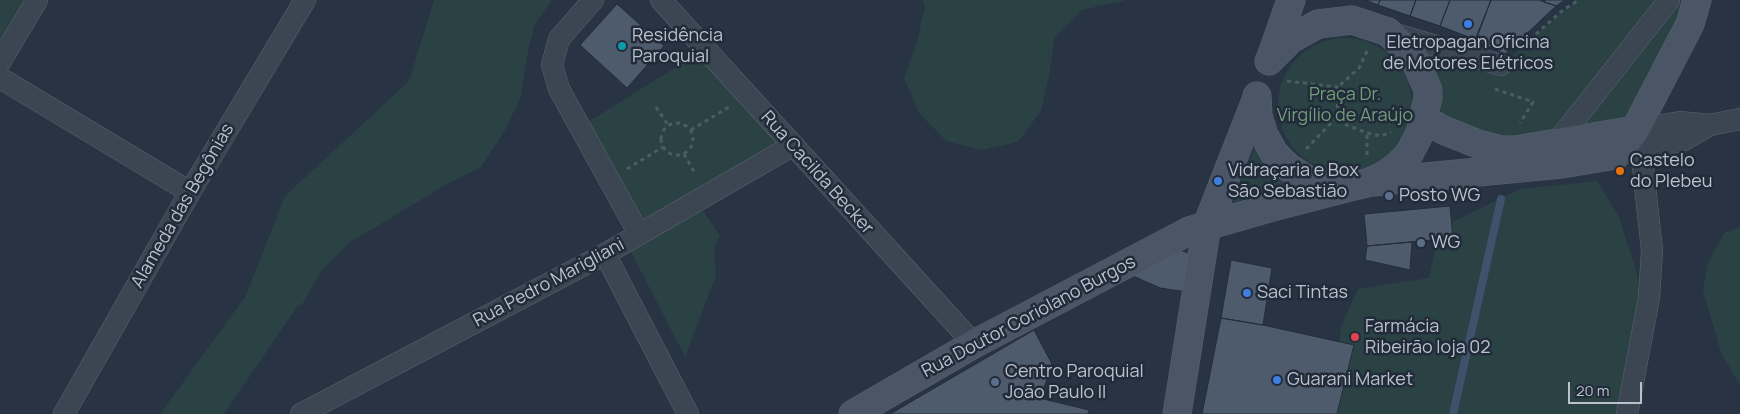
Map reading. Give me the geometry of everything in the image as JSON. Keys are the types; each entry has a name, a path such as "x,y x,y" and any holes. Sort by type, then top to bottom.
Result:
{"street":[{"path":"0,62 37,0"},
{"name":"Alameda das Begônias","path":"64,414 190,192 305,0"},
{"path":"593,0 559,39 552,65 559,89 639,234"},
{"name":"Rua Cacilda Becker","path":"661,0 974,344"},
{"path":"1178,414 1207,225 1237,151 1291,0"},
{"path":"1557,142 1669,0"},
{"path":"1627,414 1649,298 1652,250 1631,145 1690,24 1697,0"},
{"path":"1501,65 1352,20 1318,24 1291,39 1263,78 1258,116 1264,135 1274,153 1288,168 1308,180 1331,186 1562,164 1631,145 1680,122 1710,126 1740,119"},
{"path":"1361,184 1383,176 1409,154 1420,133 1424,119 1428,90 1413,56 1384,30"},
{"path":"0,78 190,192"},
{"path":"1424,119 1443,130 1478,144 1502,150 1515,150 1557,142 1631,145"},
{"name":"Rua Pedro Marigliani","path":"301,414 605,254 792,146"},
{"name":"Rua Doutor Coriolano Burgos","path":"853,414 974,344 1181,235 1207,225 1361,184"},
{"path":"605,254 688,414"}],"path":[{"path":"1502,150 1532,102 1494,89 1501,65 1563,10 1580,0"},
{"path":"1288,168 1337,117 1338,87 1358,68 1384,30"},
{"path":"1263,78 1338,87"},
{"path":"691,130 747,96"},
{"path":"656,107 668,125"},
{"path":"1337,117 1344,124 1367,133"},
{"path":"676,122 691,130 693,144 684,154 668,153 663,147 661,135 668,125 676,122"},
{"path":"609,180 663,147"}],"green space":[{"path":"0,0 37,0 0,62"},
{"path":"434,0 552,0 535,24 526,60 521,97 504,132 481,167 447,184 349,243 321,271 303,303 297,307 224,414 160,414 245,297 285,196 409,81"},
{"path":"923,0 1127,0 1082,10 1055,37 1041,111 1018,142 982,150 946,141 919,113 904,78 917,42 925,6"},
{"path":"1576,0 1662,0 1557,142 1480,134 1441,114 1443,89 1426,53 1509,59"},
{"path":"1681,0 1683,0 1678,20 1628,119 1582,126"},
{"name":"Praça Dr. Virgílio de Araújo","path":"1345,38 1371,43 1382,49 1392,58 1401,68 1407,79 1412,105 1407,131 1401,142 1392,152 1382,161 1371,167 1345,172 1319,167 1308,161 1298,152 1289,142 1283,131 1278,105 1283,79 1289,68 1298,58 1308,49 1319,43"},
{"path":"705,49 789,142 697,201 720,236 714,248 716,276 685,357 626,242 639,235 580,127"},
{"path":"1257,142 1279,178 1298,191 1232,202"},
{"path":"1597,181 1619,217 1638,277 1647,370 1638,387 1618,414 1333,414 1341,326 1358,289 1429,278 1440,228 1520,189"},
{"path":"1740,227 1740,385 1721,353 1703,290 1708,263 1724,233"}],"building":[{"path":"1365,0 1380,0 1378,5"},
{"path":"1380,0 1416,0 1410,16 1378,5"},
{"path":"1416,0 1450,0 1440,26 1410,16"},
{"path":"1450,0 1491,0 1476,40 1440,26"},
{"path":"1491,0 1539,0 1556,6 1505,54 1475,40"},
{"path":"1545,0 1565,0 1556,6 1544,2"},
{"name":"Residência Paroquial","path":"617,4 664,46 627,88 580,45"},
{"path":"1450,206 1453,238 1367,246 1364,214"},
{"path":"1412,242 1410,270 1365,260 1367,246"},
{"path":"1176,249 1192,254 1187,292 1160,288 1131,275"},
{"name":"Saci Tintas","path":"1231,260 1272,268 1263,325 1221,318"},
{"name":"Guarani Market","path":"1221,318 1354,345 1337,414 1202,414"},
{"name":"Centro Paroquial João Paulo II","path":"1034,330 1053,366 1039,398 1089,410 1088,414 890,414"}],"waterway":[{"path":"1453,414 1501,199"}],"place":[{"name":"Eletropagan Oficina de Motores Elétricos","path":"1468,24"},
{"name":"Residência Paroquial","path":"622,46"},
{"name":"Castelo do Plebeu","path":"1620,171"},
{"name":"Vidraçaria e Box São Sebastião","path":"1218,181"},
{"name":"Posto WG","path":"1389,196"},
{"name":"WG","path":"1421,243"},
{"name":"Saci Tintas","path":"1247,293"},
{"name":"Farmácia Ribeirão loja 02","path":"1355,337"},
{"name":"Guarani Market","path":"1277,380"},
{"name":"Centro Paroquial João Paulo II","path":"995,382"}]}
